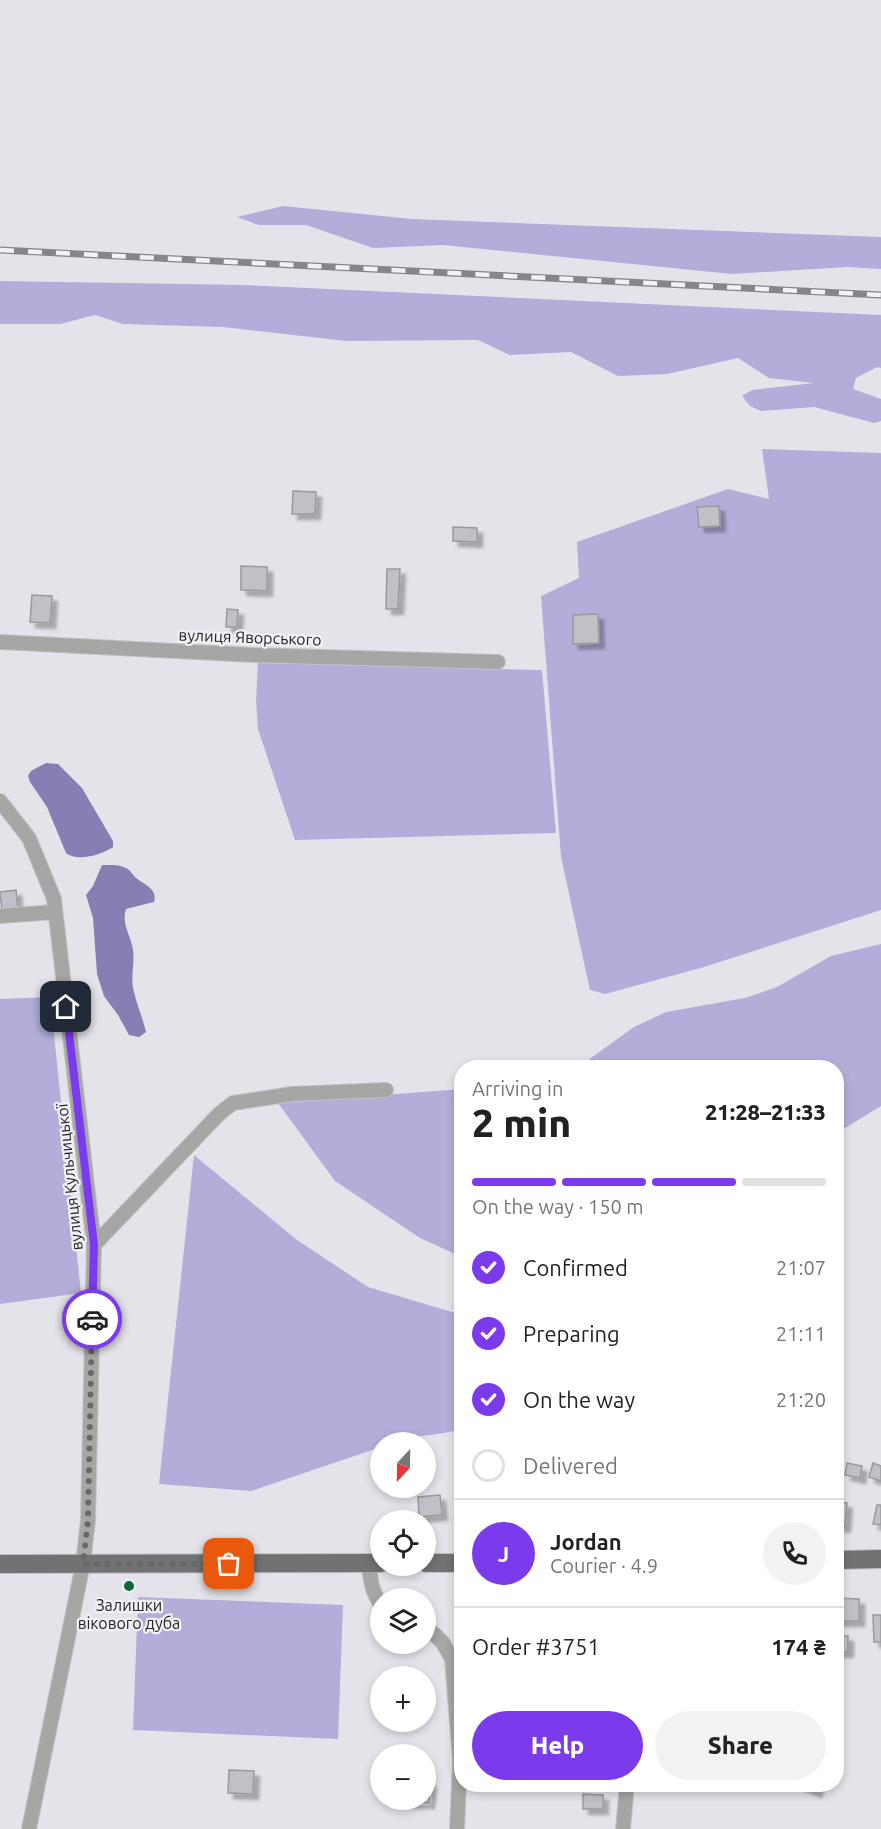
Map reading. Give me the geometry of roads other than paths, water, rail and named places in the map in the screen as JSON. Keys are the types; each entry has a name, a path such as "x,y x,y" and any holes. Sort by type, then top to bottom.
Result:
{"main road":[{"path":"844,1560 881,1559"},
{"path":"0,1564 370,1563"},
{"path":"436,1563 454,1563"}],"street":[{"name":"вулиця Яворського","path":"0,642 253,655 498,662"},
{"name":"вулиця Кульчицької","path":"0,801 29,838 54,899 94,1245 88,1520 83,1564 29,1829"},
{"path":"0,916 55,912"},
{"path":"94,1245 219,1114 233,1103 292,1094 386,1090"},
{"path":"436,1636 452,1659 454,1684"},
{"path":"457,1829 459,1792"},
{"path":"623,1829 626,1792"}],"railway":[{"path":"0,250 881,295"}],"place":[{"name":"Залишки вікового дуба","path":"129,1586"}]}
